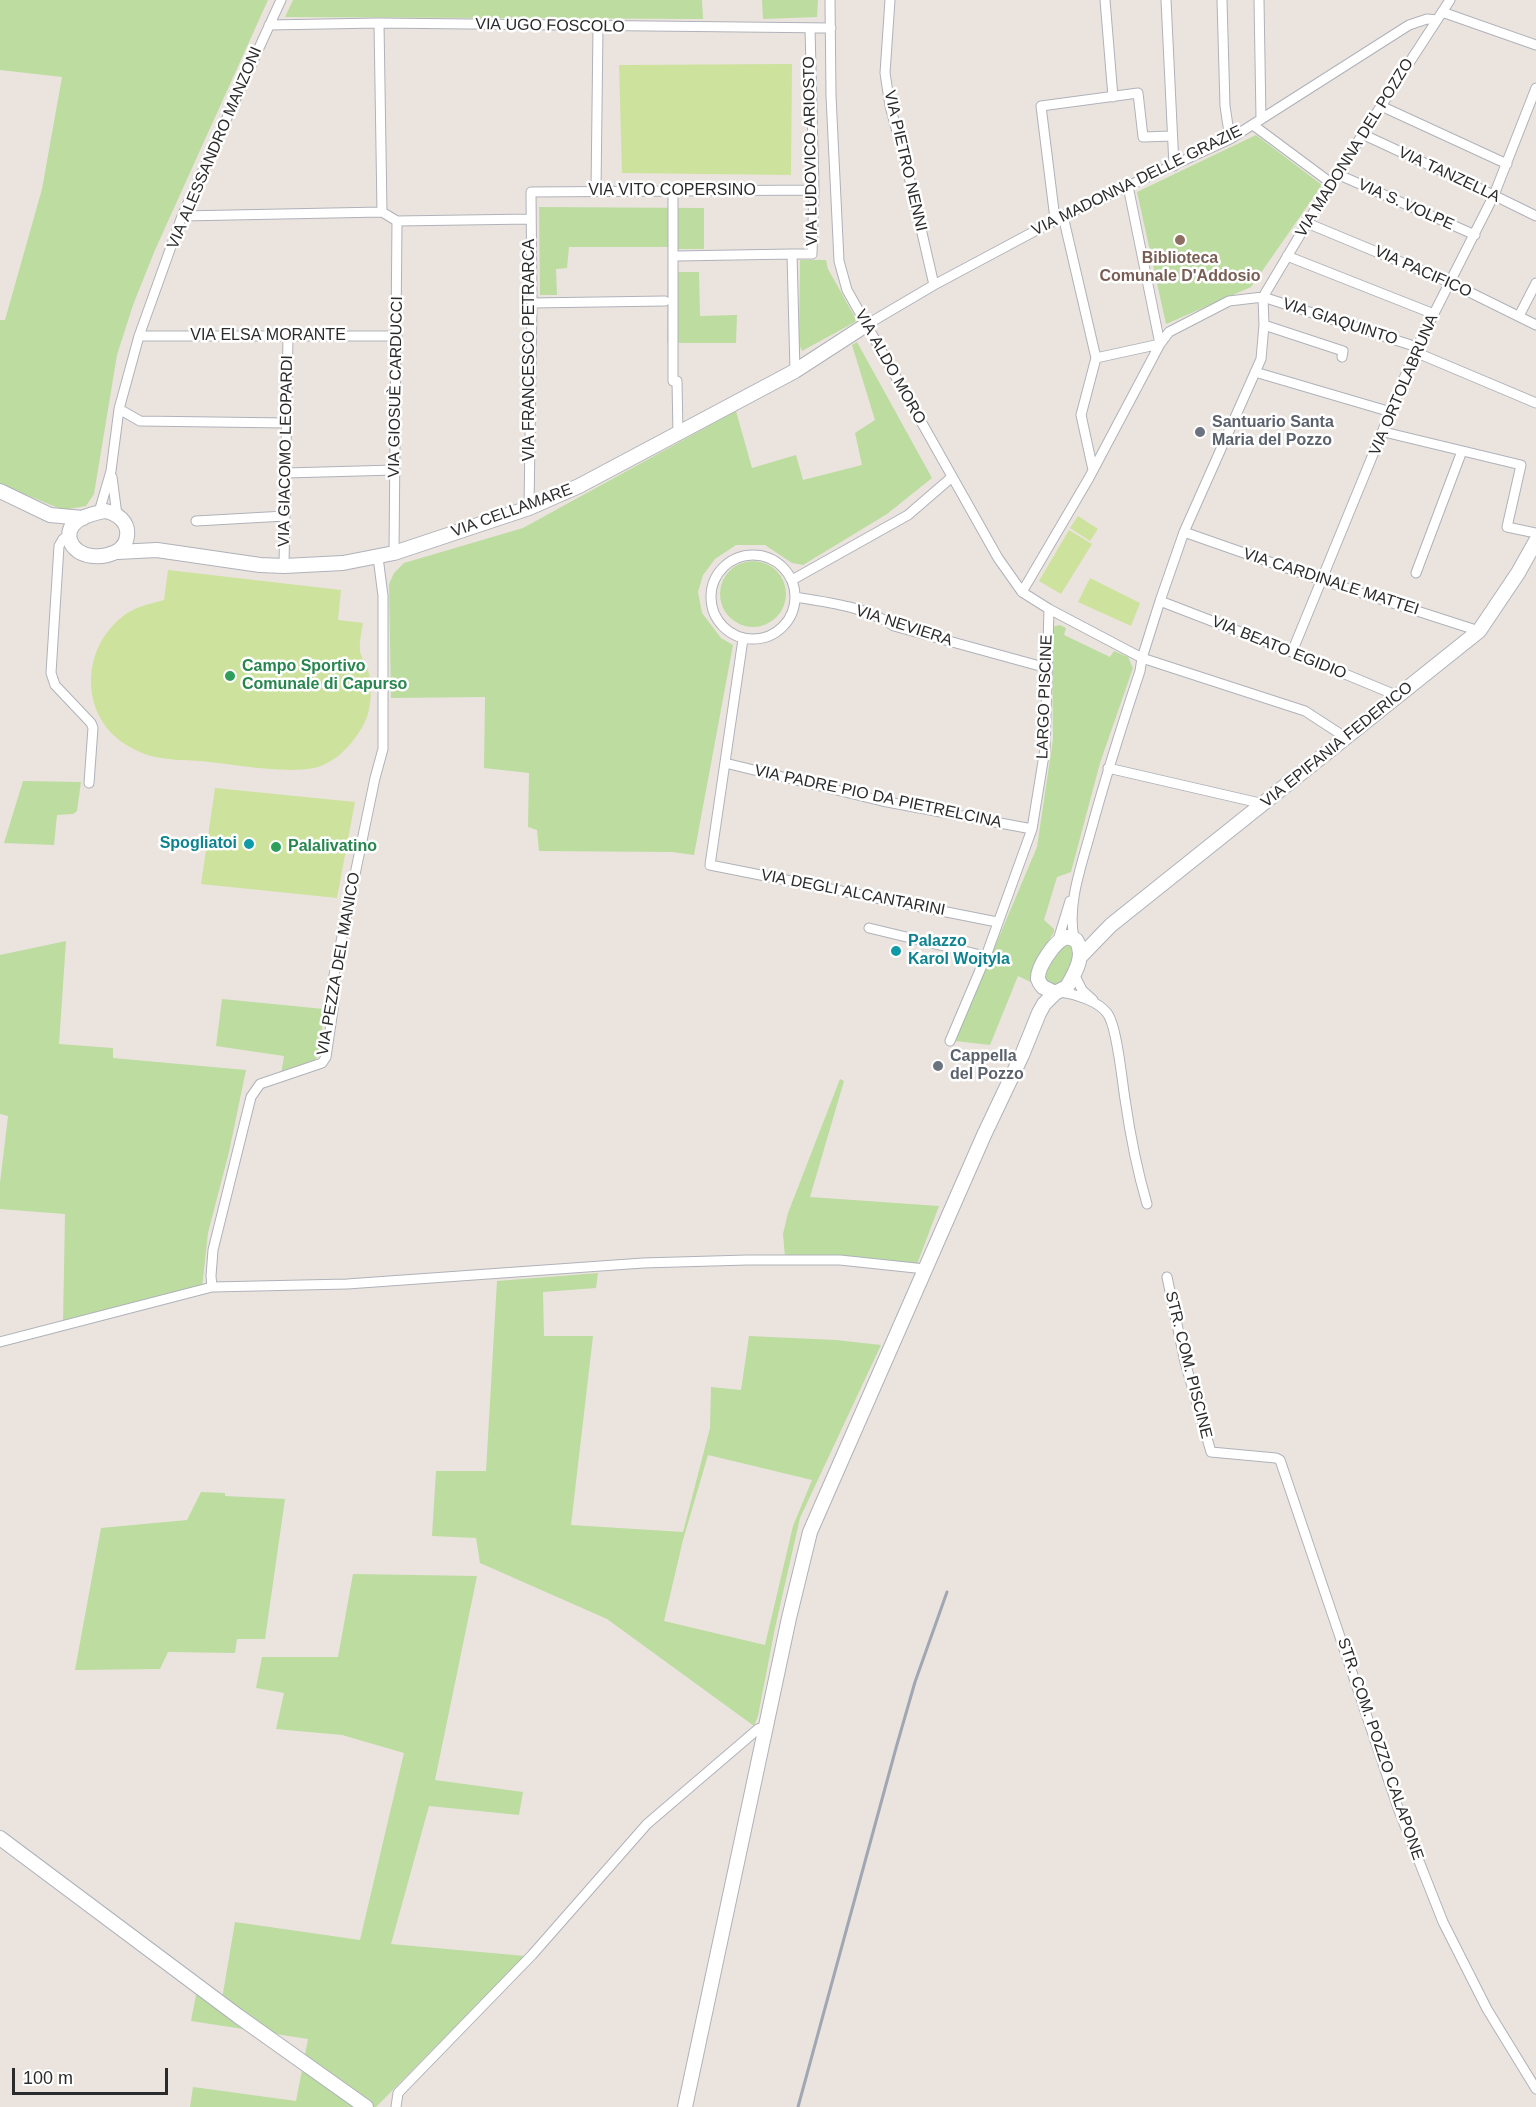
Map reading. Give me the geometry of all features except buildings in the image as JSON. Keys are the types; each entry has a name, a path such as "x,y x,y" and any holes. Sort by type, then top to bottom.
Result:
{"main road":[{"name":"VIA CELLAMARE","path":"71,541 78,551 87,554 105,556 117,552 157,550 284,566 344,563 394,553 529,508 579,486 795,371 866,325"},
{"path":"0,491 50,514 83,518"},
{"path":"71,541 74,523 99,512 105,511 117,515"},
{"path":"50,514 71,541"},
{"name":"VIA CELLAMARE","path":"117,515 122,519 127,530 157,550"},
{"path":"117,552 125,542 127,530"},
{"name":"VIA EPIFANIA FEDERICO","path":"1081,956 1112,925 1479,631 1518,573 1536,541"},
{"name":"VIA EPIFANIA FEDERICO","path":"1075,939 1091,936 1112,925"},
{"path":"685,2107 810,1532 1039,1013 1044,1004 1067,987 1074,974 1081,956 1079,945 1075,939 1067,937 1058,940 1040,968 1038,977 1048,991 1058,992"},
{"path":"1013,1072 1041,984"},
{"path":"0,1838 360,2105"}],"street":[{"name":"VIA ALESSANDRO MANZONI","path":"99,512 111,471 119,408 140,336 182,216 280,0"},
{"name":"VIA ALDO MORO","path":"830,0 831,96 839,261 847,290 998,558 1022,592 1125,650 1142,658 1305,711 1345,738"},
{"name":"VIA PIETRO NENNI","path":"890,0 885,73 890,106 934,285"},
{"path":"1105,0 1113,97"},
{"path":"1166,0 1174,166"},
{"path":"1222,0 1225,106 1230,139"},
{"path":"1259,0 1262,119"},
{"name":"VIA MADONNA DEL POZZO","path":"1263,297 1336,174 1450,0"},
{"name":"VIA MADONNA DELLE GRAZIE","path":"866,325 934,285 1059,218 1230,139 1410,25 1440,16"},
{"path":"1440,16 1536,45"},
{"name":"VIA UGO FOSCOLO","path":"268,25 379,23 831,28"},
{"path":"379,23 382,212"},
{"path":"596,191 598,27"},
{"name":"VIA LUDOVICO ARIOSTO","path":"677,256 812,254 814,190 810,28"},
{"name":"VIA ORTOLABRUNA","path":"1292,652 1416,350 1494,195 1536,88"},
{"path":"1093,470 1081,415 1096,358 1059,218 1041,106 1138,93 1143,137 1172,136"},
{"path":"1381,106 1507,164"},
{"path":"1253,125 1331,183"},
{"name":"VIA TANZELLA","path":"1362,134 1536,216"},
{"name":"VIA S. VOLPE","path":"1336,174 1475,235"},
{"path":"1128,186 1160,344"},
{"path":"673,190 673,381 677,381 678,433"},
{"name":"VIA VITO COPERSINO","path":"531,192 814,190"},
{"name":"VIA FRANCESCO PETRARCA","path":"529,508 531,192"},
{"path":"182,216 382,212 396,221 531,219"},
{"name":"VIA GIOSUÈ CARDUCCI","path":"394,553 396,221"},
{"name":"VIA PACIFICO","path":"1307,223 1451,283 1536,325"},
{"name":"VIA LUDOVICO ARIOSTO","path":"792,254 795,371"},
{"path":"1287,256 1434,314"},
{"path":"1519,316 1536,283"},
{"path":"1022,592 1093,470 1160,344 1169,332 1229,301 1263,297 1264,326 1261,358 1184,532 1108,768 1079,877 1058,940"},
{"name":"VIA GIAQUINTO","path":"1263,297 1416,350 1536,403"},
{"path":"532,303 665,301"},
{"path":"1264,326 1343,351 1342,357"},
{"name":"VIA ELSA MORANTE","path":"140,336 397,336"},
{"name":"VIA GIACOMO LEOPARDI","path":"284,566 288,336"},
{"path":"1096,358 1160,344"},
{"path":"1256,372 1391,412"},
{"path":"119,408 140,421 286,423"},
{"path":"1384,432 1521,465 1507,527 1536,533"},
{"path":"1416,573 1462,451"},
{"path":"286,473 395,470"},
{"name":"VIA ALESSANDRO MANZONI","path":"111,471 117,515"},
{"path":"792,580 908,515 952,477"},
{"path":"196,521 285,516"},
{"name":"VIA CARDINALE MATTEI","path":"1184,532 1321,580 1479,631"},
{"path":"71,541 63,539 58,546 51,673 55,685 91,723 93,728 89,783"},
{"path":"744,555 759,555 772,559 784,568 792,580 795,597 791,615 779,631 762,638 743,639 730,633 719,623 712,611 710,596 713,582 720,570 731,560 744,555"},
{"name":"VIA PEZZA DEL MANICO","path":"212,1287 213,1250 251,1097 260,1084 322,1063 326,1057 334,1004 332,984 372,789 383,749 383,596 378,557"},
{"name":"VIA NEVIERA","path":"795,597 824,602 882,618 894,626 1047,668"},
{"name":"VIA BEATO EGIDIO","path":"1160,601 1398,696"},
{"name":"LARGO PISCINE","path":"950,1041 987,956 997,922 1017,874 1032,829 1045,749 1049,609"},
{"path":"725,763 743,639"},
{"name":"VIA PADRE PIO DA PIETRELCINA","path":"725,763 882,801 1032,829"},
{"name":"VIA DEGLI ALCANTARINI","path":"725,763 710,865 997,922"},
{"path":"1108,768 1264,804"},
{"path":"1075,939 1071,920 1079,877"},
{"path":"869,927 987,956"},
{"path":"1074,974 1082,990 1107,1012 1111,1020 1118,1049 1130,1127 1147,1204"},
{"path":"1058,992 1073,993 1096,1004"},
{"path":"0,1342 212,1287 347,1284 643,1263 747,1260 840,1260 925,1269"},
{"name":"STR. COM. PISCINE","path":"1167,1277 1185,1362 1211,1452"},
{"name":"STR. COM. POZZO CALAPONE","path":"1211,1452 1280,1460 1398,1808 1443,1922 1487,2009 1536,2089"},
{"path":"396,2107 398,2092 532,1955 647,1824 758,1729 766,1726"}],"green space":[{"path":"0,0 268,0 155,250 133,305 117,355 94,494 86,506 63,510 0,484 0,320 5,320 42,189 62,77 0,70"},
{"path":"293,0 702,0 703,19 285,17"},
{"path":"762,0 818,0 817,17 763,19"},
{"path":"792,64 791,175 622,173 619,65"},
{"path":"1256,135 1322,185 1251,287 1166,324 1137,192"},
{"path":"539,207 704,208 704,249 677,249 677,272 699,272 700,316 737,315 736,343 667,343 668,247 569,247 567,268 556,269 557,295 540,295"},
{"path":"800,260 826,260 828,269 856,319 855,322 802,351 799,344"},
{"path":"857,342 932,478 887,514 803,565 792,563 765,545 736,545 715,559 703,575 698,592 702,613 721,638 733,645 694,855 672,852 539,851 537,830 528,827 529,773 484,768 485,697 391,698 389,584 394,573 404,563 523,528 736,411 752,468 796,455 803,480 862,465 855,433 875,420 852,345"},
{"path":"1078,516 1098,529 1090,541 1070,528"},
{"path":"1069,530 1092,544 1061,594 1039,581"},
{"path":"753,561 766,563 781,576 786,594 784,607 771,622 753,627 740,625 725,612 720,594 722,581 735,566"},
{"name":"Campo Sportivo Comunale di Capurso","path":"168,570 341,590 338,620 363,623 360,652 369,673 371,688 367,718 355,739 343,752 330,762 314,768 273,769 157,757 135,750 114,735 102,720 94,703 91,685 92,666 98,648 108,631 122,617 142,606 164,600"},
{"path":"1090,578 1140,603 1131,626 1078,602"},
{"path":"1060,625 1066,628 1064,635 1110,657 1114,651 1128,657 1133,668 1100,763 1071,872 1057,877 1044,920 1054,929 1054,932 1034,965 1033,983 1018,976 990,1045 955,1041 1037,847 1053,739 1052,629"},
{"path":"23,781 81,782 77,811 73,814 57,815 54,845 4,843"},
{"name":"Palalivatino","path":"215,788 355,802 337,898 201,884"},
{"path":"66,941 59,1044 113,1048 113,1058 246,1070 229,1152 208,1233 202,1288 63,1323 65,1214 0,1209 0,1183 8,1116 0,1114 0,955"},
{"path":"1071,943 1076,952 1063,985 1052,988 1044,979 1044,972 1062,944"},
{"path":"222,999 324,1009 319,1055 311,1064 281,1074 284,1056 216,1046"},
{"path":"840,1079 844,1081 810,1197 939,1206 916,1267 785,1257 783,1234 788,1213"},
{"path":"598,1273 596,1288 543,1292 544,1336 593,1336 571,1525 683,1532 710,1428 711,1387 741,1390 749,1336 836,1340 881,1345 800,1518 754,1726 607,1619 480,1563 476,1538 432,1536 436,1471 486,1471 497,1281","holes":["708,1455 812,1480 793,1526 765,1645 664,1621 683,1540"]},
{"path":"201,1492 225,1493 225,1496 285,1499 265,1639 237,1639 235,1653 168,1652 160,1669 75,1670 101,1528 187,1520"},
{"path":"353,1574 477,1576 435,1780 523,1792 519,1815 429,1806 391,1944 525,1956 376,2107 190,2107 193,2087 296,2101 308,2039 191,2021 196,1995 222,1999 235,1922 360,1940 404,1753 342,1735 276,1729 284,1693 256,1688 262,1657 338,1657"}],"railway":[{"path":"798,2107 915,1682 947,1592"}],"place":[{"name":"Biblioteca Comunale D'Addosio","path":"1180,240"},
{"name":"Santuario Santa Maria del Pozzo","path":"1200,432"},
{"name":"Campo Sportivo Comunale di Capurso","path":"230,676"},
{"name":"Spogliatoi","path":"249,844"},
{"name":"Palalivatino","path":"276,847"},
{"name":"Palazzo Karol Wojtyla","path":"896,951"},
{"name":"Cappella del Pozzo","path":"938,1066"}]}
